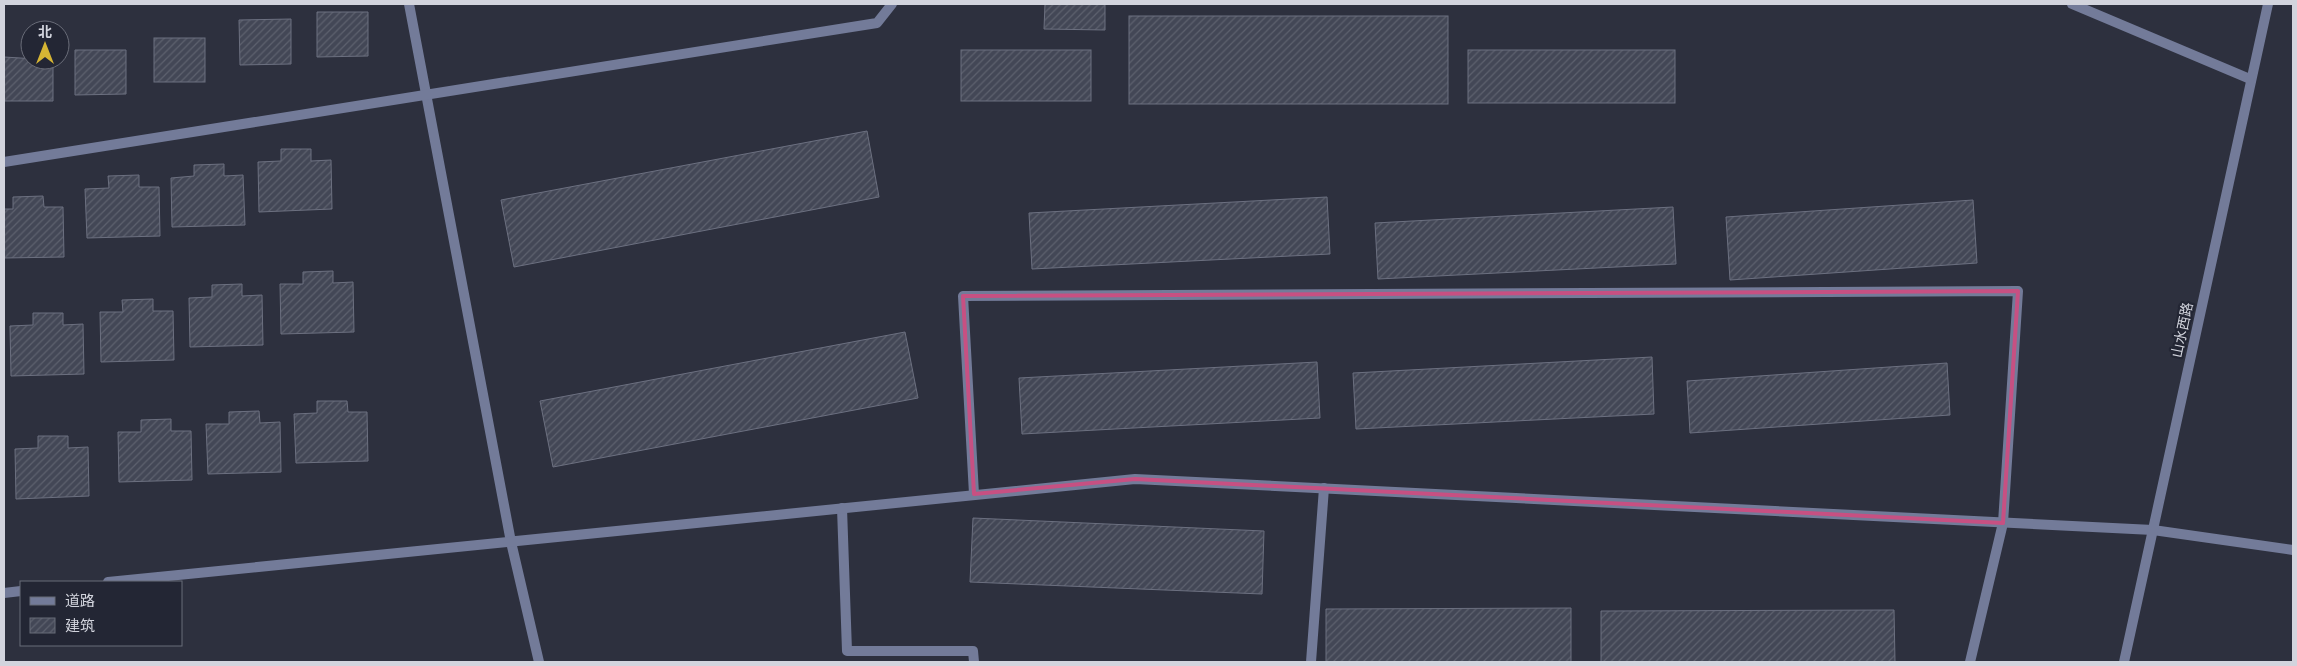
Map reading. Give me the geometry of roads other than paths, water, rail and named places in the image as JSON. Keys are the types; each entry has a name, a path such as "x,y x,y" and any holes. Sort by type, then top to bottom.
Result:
{"street":[{"path":"409,4 511,542 539,662"},
{"path":"4,162 877,23 892,4"},
{"path":"2072,4 2250,79"},
{"name":"山水西路","path":"2124,662 2250,79 2268,4"},
{"path":"974,494 963,296 2018,291 2003,523 1970,662"},
{"path":"118,581 1135,479 2152,530 2293,550"},
{"path":"1311,662 1324,488"},
{"path":"842,508 847,652 973,652 974,662"},
{"path":"4,592 20,591"}]}
